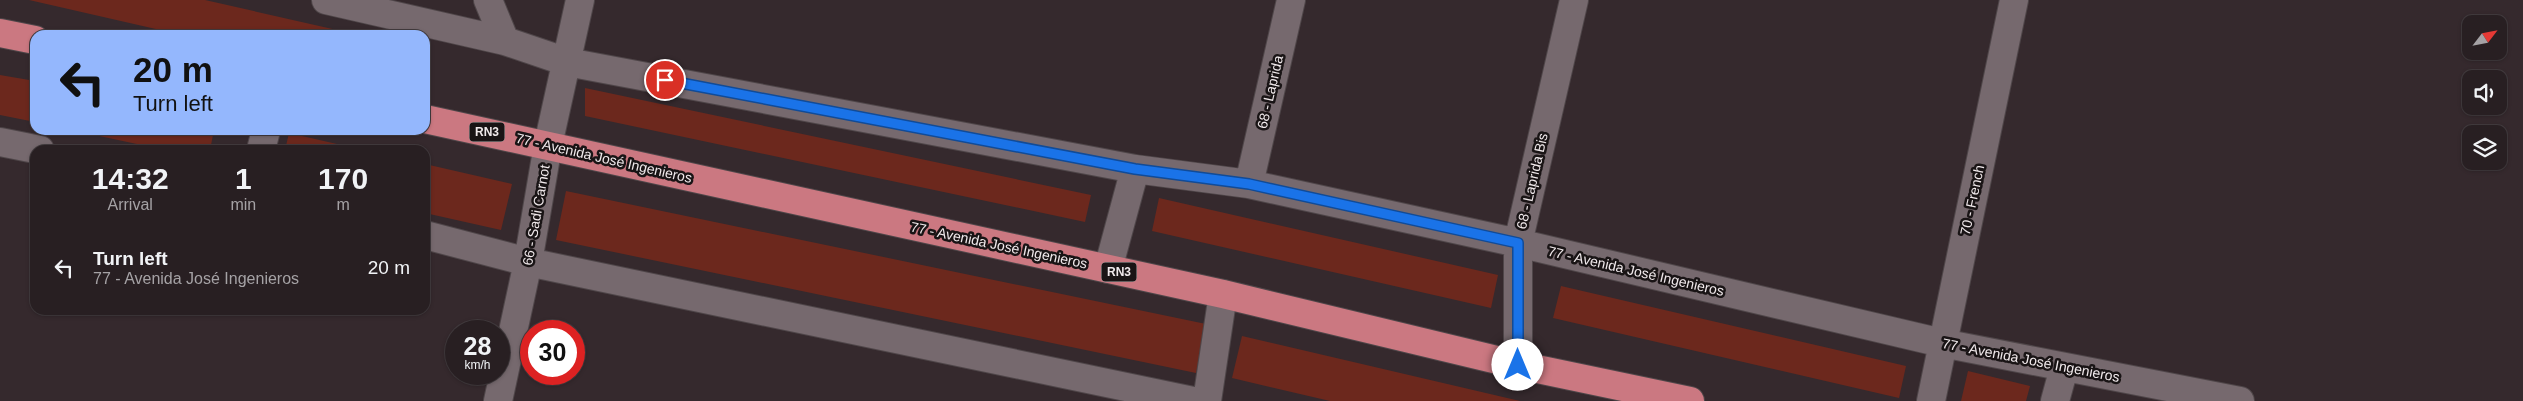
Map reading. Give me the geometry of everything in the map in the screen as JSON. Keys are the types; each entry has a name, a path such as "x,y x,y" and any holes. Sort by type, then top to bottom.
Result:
{"highway":[{"path":"0,33 30,39"},
{"name":"77 - Avenida José Ingenieros","path":"430,120 1223,294 1518,365 1690,401"}],"street":[{"name":"77 - Avenida José Ingenieros","path":"326,0 504,41 567,62 1135,169 1249,184 1518,243 1942,344 2225,399"},
{"path":"488,0 504,41"},
{"name":"66 - Sadi Carnot","path":"498,401 528,262 548,145 580,0"},
{"name":"68 - Laprida","path":"1249,184 1291,0"},
{"name":"68 - Laprida Bis","path":"1518,365 1518,243 1574,0"},
{"name":"70 - French","path":"1931,401 2014,0"},
{"path":"0,142 30,148"},
{"path":"1108,269 1135,169"},
{"path":"430,236 528,262 1193,401"},
{"path":"1207,401 1223,294"},
{"path":"2055,401 2064,368"}],"shaded area":[{"path":"29,0 205,0 337,30 160,30"},
{"path":"0,75 30,80 30,121 0,115"},
{"path":"585,88 1091,195 1085,222 585,116"},
{"path":"94,135 213,135 211,145 142,145"},
{"path":"289,135 298,135 341,145 286,145"},
{"path":"430,165 512,184 501,230 430,214"},
{"path":"566,191 1206,324 1196,373 556,240"},
{"path":"1159,198 1498,275 1491,308 1152,231"},
{"path":"1561,286 1906,366 1899,398 1553,318"},
{"path":"1242,336 1520,401 1330,401 1232,378"},
{"path":"1968,371 2030,386 2026,401 1961,401"}],"route":[{"path":"665,80 1135,169 1249,184 1518,243 1518,365"}]}
